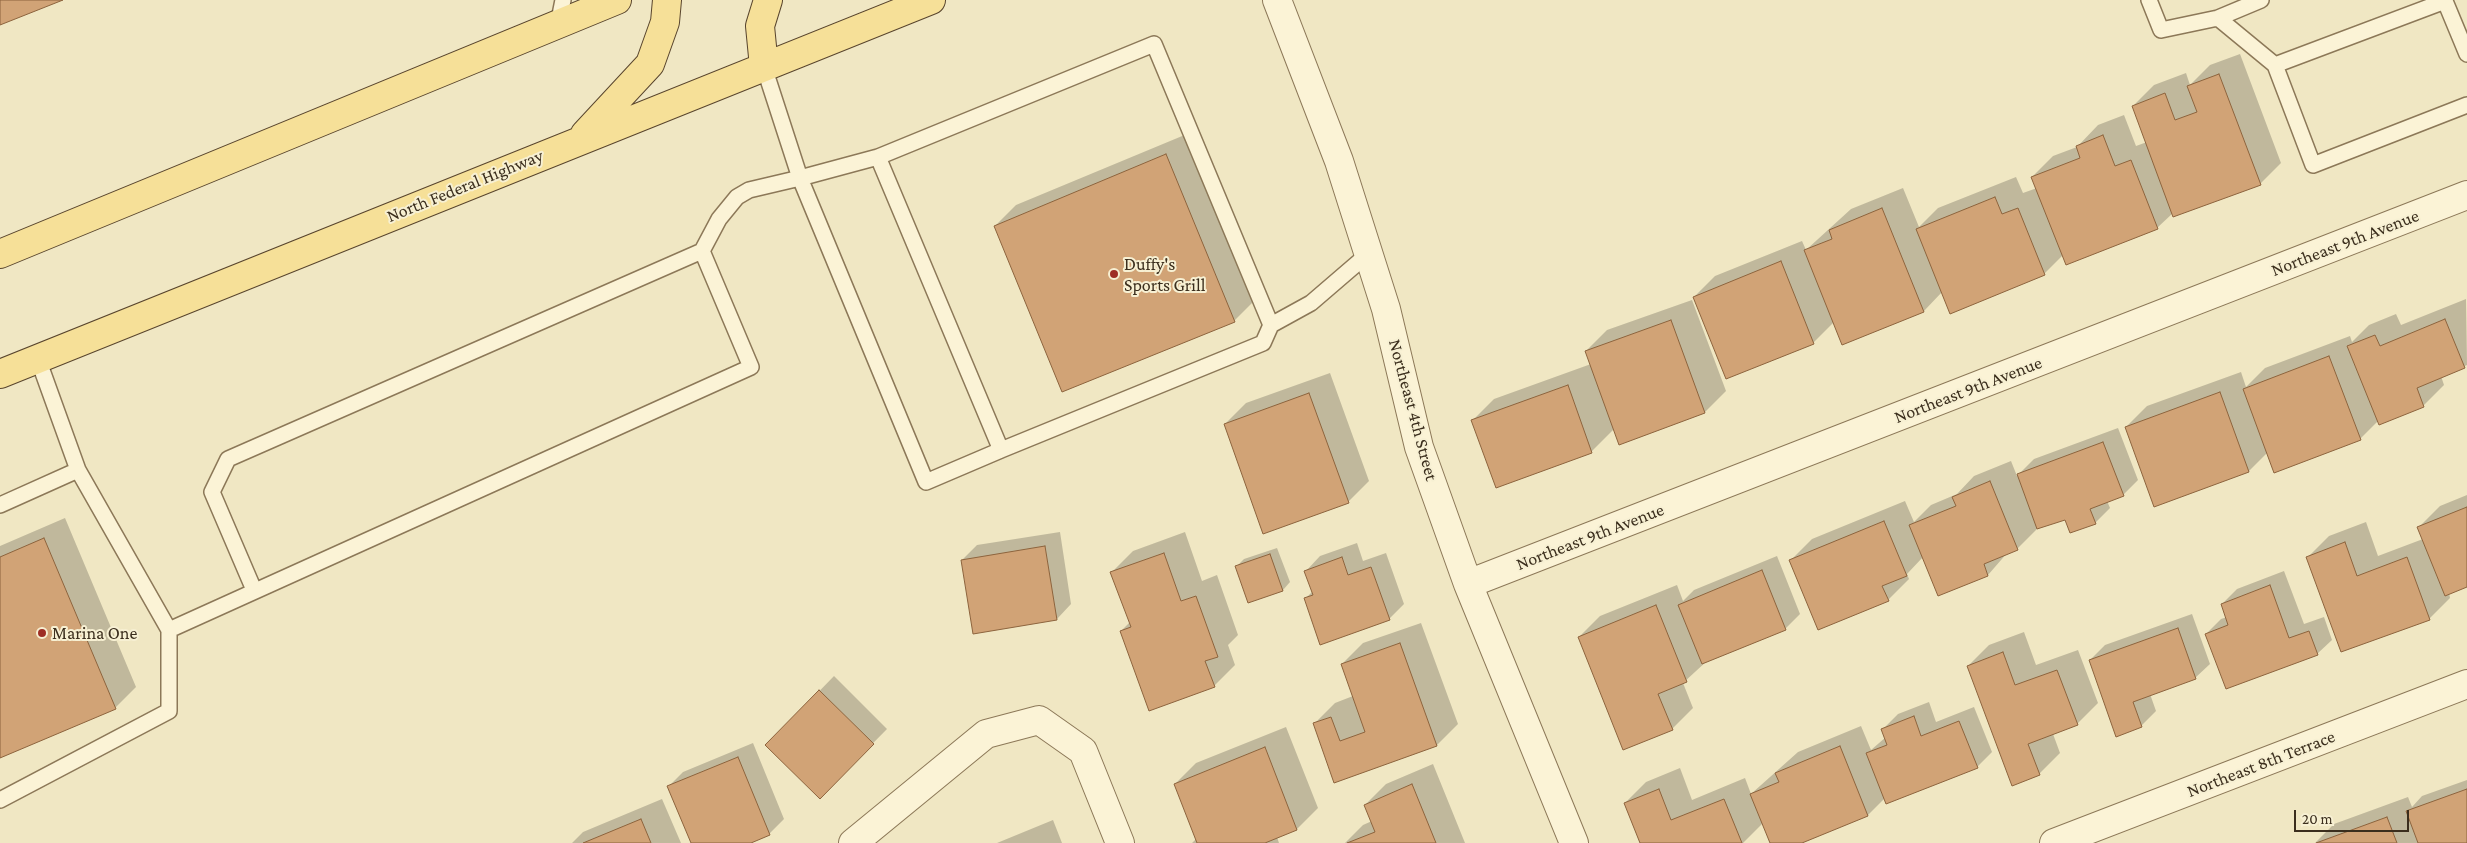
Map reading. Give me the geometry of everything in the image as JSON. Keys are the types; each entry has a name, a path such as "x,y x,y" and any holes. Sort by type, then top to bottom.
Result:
{"main road":[{"path":"0,254 560,12 617,0"},
{"path":"579,140 650,64 665,22 667,0"},
{"path":"764,67 760,26 768,0"},
{"name":"North Federal Highway","path":"0,374 931,0"}],"street":[{"name":"Northeast 4th Street","path":"1277,0 1339,161 1386,309 1419,447 1468,584 1574,843"},
{"name":"Northeast 9th Avenue","path":"1468,584 2467,195"},
{"name":"Northeast 8th Terrace","path":"2054,843 2467,684"},
{"path":"853,843 986,734 1039,720 1083,751 1120,843"}],"lane":[{"path":"2149,0 2161,30 2218,18 2261,0"},
{"path":"2275,65 2445,0 2467,54"},
{"path":"2218,18 2275,65 2314,165 2467,105"},
{"path":"254,590 212,492 228,459 702,251 719,219 737,197 749,190 878,158 1154,44 1271,325"},
{"path":"764,67 800,178 926,482 1262,343 1271,325 1311,303 1368,254"},
{"path":"878,158 1001,450"},
{"path":"168,630 751,368 702,251"},
{"path":"0,800 169,711 168,630 78,470 38,359"},
{"path":"0,505 78,470"}],"building":[{"path":"0,0 63,0 0,25"},
{"path":"2219,74 2261,185 2173,217 2132,106 2165,93 2175,120 2197,112 2187,86"},
{"path":"2103,135 2115,166 2131,160 2158,229 2066,265 2031,177 2080,158 2076,146"},
{"name":"Duffy's Sports Grill","path":"1166,154 1235,322 1062,392 994,226"},
{"path":"1995,197 2002,214 2018,208 2045,275 1950,314 1916,229"},
{"path":"1882,208 1924,312 1842,345 1804,250 1832,239 1829,230"},
{"path":"1781,261 1814,344 1726,379 1693,297"},
{"path":"2445,319 2465,368 2417,388 2424,407 2379,425 2347,346 2375,335 2380,346"},
{"path":"1671,320 1705,413 1619,445 1585,351"},
{"path":"2329,356 2361,440 2274,473 2243,389"},
{"path":"1568,385 1592,453 1496,488 1471,420"},
{"path":"2220,392 2249,472 2154,507 2125,427"},
{"path":"1309,393 1349,503 1263,534 1224,424"},
{"path":"2103,442 2124,496 2090,509 2096,524 2070,533 2065,520 2037,529 2017,474"},
{"path":"1990,481 2018,550 1984,564 1988,576 1938,596 1909,525 1956,506 1952,497"},
{"path":"2467,507 2467,587 2445,596 2417,527"},
{"path":"1884,521 1907,576 1882,586 1889,601 1818,630 1789,560"},
{"name":"Marina One","path":"44,538 116,709 0,758 0,557"},
{"path":"2345,542 2357,576 2407,557 2430,620 2341,652 2306,557"},
{"path":"1045,546 1057,620 973,634 961,560"},
{"path":"1164,553 1181,601 1196,596 1218,657 1205,661 1215,687 1149,711 1120,631 1131,627 1110,572"},
{"path":"1270,554 1283,591 1248,603 1235,566"},
{"path":"1342,557 1348,575 1371,567 1390,620 1320,645 1304,598 1313,595 1304,571"},
{"path":"1762,570 1786,630 1702,664 1678,605"},
{"path":"2270,585 2289,638 2309,631 2318,655 2226,689 2205,634 2228,625 2221,604"},
{"path":"1656,605 1687,682 1658,694 1673,730 1623,750 1578,637"},
{"path":"2178,628 2196,679 2133,702 2142,727 2116,737 2089,660"},
{"path":"1400,643 1437,746 1334,783 1313,723 1331,717 1340,741 1365,732 1341,664"},
{"path":"2003,652 2015,685 2057,670 2078,725 2028,744 2040,775 2012,786 1967,666"},
{"path":"819,690 874,744 820,799 765,745"},
{"path":"1914,716 1921,736 1959,721 1978,768 1886,804 1866,753 1887,745 1881,729"},
{"path":"1840,746 1868,816 1802,843 1770,843 1750,794 1779,782 1775,773"},
{"path":"1265,747 1297,830 1265,843 1197,843 1174,784"},
{"path":"738,757 770,835 751,843 691,843 667,786"},
{"path":"1412,784 1436,843 1347,843 1375,832 1364,805"},
{"path":"1659,789 1671,820 1724,799 1742,843 1640,843 1624,803"},
{"path":"2467,789 2467,843 2418,843 2406,811"},
{"path":"2387,817 2397,843 2316,843"},
{"path":"641,819 651,843 583,843"}],"place":[{"name":"Duffy's Sports Grill","path":"1114,274"},
{"name":"Marina One","path":"42,633"}]}
